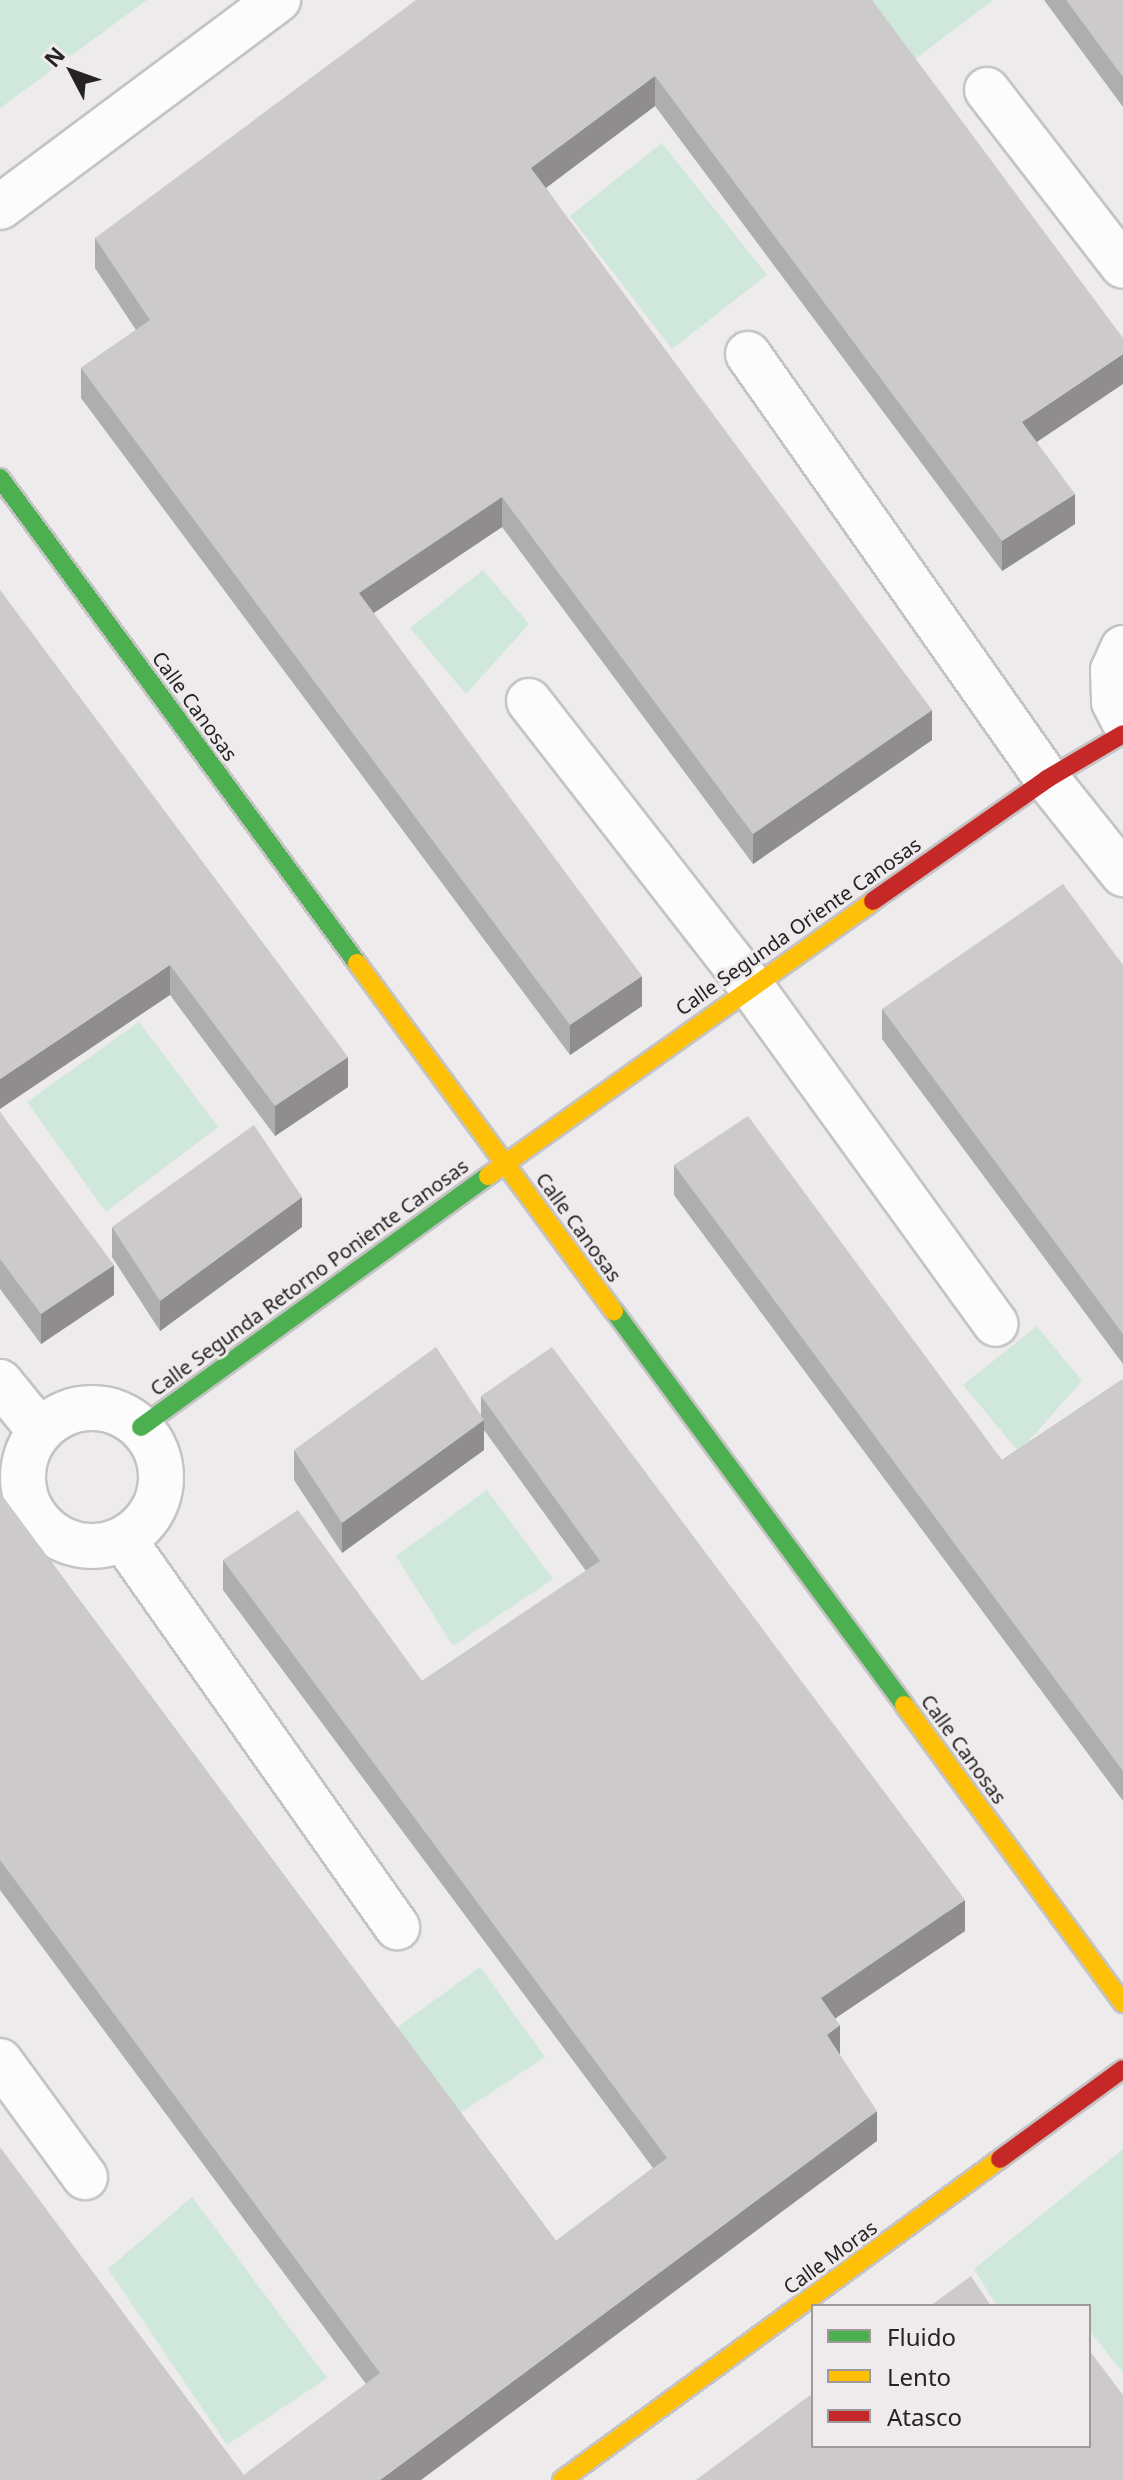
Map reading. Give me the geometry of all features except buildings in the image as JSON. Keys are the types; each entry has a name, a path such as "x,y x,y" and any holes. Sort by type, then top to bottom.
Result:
{"street":[{"path":"0,207 278,0"},
{"path":"987,90 1123,266"},
{"path":"748,354 1047,779 1123,874"},
{"name":"Calle Canosas","path":"0,478 1123,2003"},
{"path":"1123,648 1113,670 1114,702 1123,720"},
{"path":"529,701 751,986 996,1324"},
{"name":"Calle Segunda Oriente Canosas","path":"504,1162 1047,779 1123,734"},
{"name":"Calle Segunda Retorno Poniente Canosas","path":"141,1427 504,1162"},
{"path":"0,1382 40,1431"},
{"path":"90,1407 117,1412 141,1427 158,1454 162,1487 149,1518 124,1540 93,1548 62,1541 37,1520 23,1491 24,1459 40,1431 62,1414 90,1407"},
{"path":"124,1540 397,1927"},
{"path":"0,2061 85,2177"},
{"name":"Calle Moras","path":"562,2480 1123,2069"}],"green space":[{"path":"0,0 147,0 0,108"},
{"path":"866,0 993,0 913,61"},
{"path":"662,143 767,275 672,349 570,216"},
{"path":"483,570 529,624 466,694 410,628"},
{"path":"139,1022 218,1127 106,1212 27,1102"},
{"path":"1037,1326 1082,1381 1019,1452 963,1385"},
{"path":"487,1490 553,1579 453,1646 396,1556"},
{"path":"480,1967 545,2057 445,2123 388,2034"},
{"path":"1123,2149 1123,2373 1091,2333 1091,2304 996,2304 974,2269"},
{"path":"192,2197 327,2378 227,2445 108,2269"}],"traffic: fast":[{"path":"0,478 357,963"},
{"path":"141,1427 488,1176"},
{"path":"614,1311 904,1705"}],"traffic: slow":[{"path":"488,1176 873,901"},
{"path":"357,963 614,1311"},
{"path":"904,1705 1123,2003"},
{"path":"562,2480 1000,2159"}],"traffic: jam":[{"path":"873,901 1047,779 1123,734"},
{"path":"1000,2159 1123,2069"}]}
